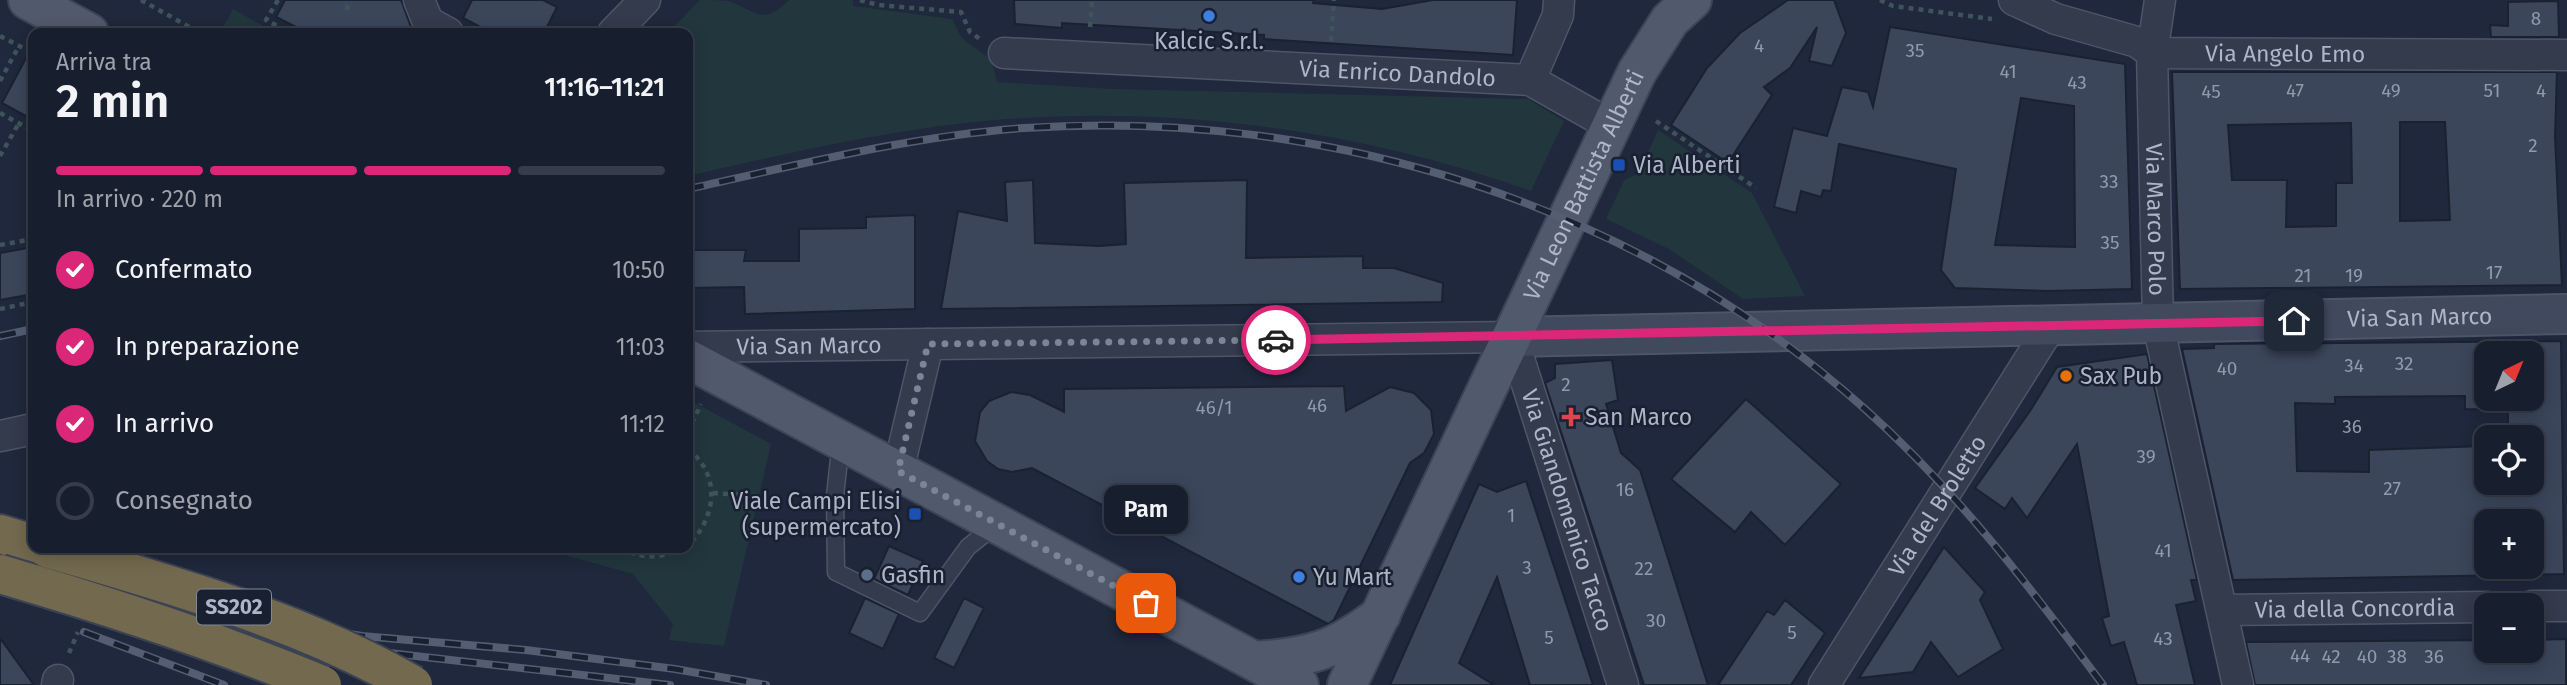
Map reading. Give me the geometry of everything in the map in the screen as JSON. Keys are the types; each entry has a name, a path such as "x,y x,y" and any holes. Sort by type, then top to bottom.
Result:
{"highway":[{"path":"0,534 28,542"},
{"name":"SS202","path":"63,553 261,616 380,666 413,685"},
{"name":"SS202","path":"0,574 112,607 248,654 322,685"}],"main road":[{"path":"28,0 80,28"},
{"name":"Via Leon Battista Alberti","path":"1348,685 1636,72 1670,20 1692,0"},
{"path":"693,362 1299,685"},
{"path":"1255,661 1324,652 1354,636 1383,614"}],"street":[{"path":"419,0 428,22 439,28"},
{"path":"618,28 645,0"},
{"path":"1530,80 1558,15 1559,0"},
{"name":"Via Marco Polo","path":"2160,0 2152,53 2158,324 2224,610 2238,685"},
{"name":"Via Angelo Emo","path":"2005,10 2056,19 2137,42 2152,53 2567,55"},
{"name":"Via Enrico Dandolo","path":"1004,53 1530,80 1610,125"},
{"name":"Via San Marco","path":"693,347 1512,337 2567,314"},
{"name":"Via del Broletto","path":"1824,685 2050,327"},
{"name":"Via Giandomenico Tacco","path":"1512,337 1623,685"},
{"path":"898,471 928,344"},
{"path":"0,436 28,430"},
{"path":"2544,606 2567,606"},
{"name":"Via della Concordia","path":"2224,610 2474,607"}],"lane":[{"path":"841,441 835,496 836,572 920,613 968,547 997,523"}],"path":[{"path":"141,0 191,28"},
{"path":"278,0 266,20 281,28"},
{"path":"347,10 348,0"},
{"path":"860,0 878,5 961,12 970,32 978,39 1004,42 1004,53"},
{"path":"1330,70 1334,0"},
{"path":"1880,0 1893,6 2005,10"},
{"path":"0,36 28,50"},
{"path":"0,81 19,46"},
{"path":"0,113 28,128"},
{"path":"1656,121 1756,188"},
{"path":"0,156 19,122"},
{"path":"0,245 28,240"},
{"path":"0,309 28,303"},
{"path":"693,421 703,398"},
{"path":"693,453 708,474 713,493 710,513 702,531 693,540"},
{"path":"713,493 759,496"},
{"path":"637,553 650,557 674,553"}],"green space":[{"path":"700,0 729,1 766,15 773,13 789,0 853,0 853,6 952,19 965,41 988,58 997,82 1113,89 1528,99 1564,121 1531,191 1401,152 1334,138 1267,127 1131,116 995,120 918,129 693,175 693,28 673,28"},
{"path":"233,9 267,28 223,28"},
{"path":"1658,130 1752,193 1805,296 1743,299 1669,249 1606,219 1624,180 1639,173"},
{"path":"693,402 771,444 724,646 669,640 673,624 633,574 557,553 693,553"}],"building":[{"path":"285,0 401,0 411,27 298,28 276,17"},
{"path":"472,0 543,0 557,7 546,28 482,28 463,18"},
{"path":"1014,0 1314,0 1313,3 1382,9 1433,0 1517,0 1513,55 1264,39 1264,35 1062,23 1062,28 1015,24"},
{"path":"1788,0 1834,0 1846,33 1832,66 1809,61 1817,27 1790,68 1764,87 1772,95 1728,163 1671,125 1707,68 1740,33"},
{"path":"2558,1 2559,37 2491,37 2490,25 2508,26 2508,2"},
{"path":"1890,27 2125,64 2132,289 2048,291 1955,288 1941,270 1956,169 1839,144 1831,191 1823,190 1821,197 1801,191 1796,213 1774,207 1793,128 1827,136 1842,87 1868,92 1873,107","holes":["2021,98 2074,106 2075,247 1995,245"]},
{"path":"28,54 28,117 2,103"},
{"path":"2172,72 2557,72 2555,136 2562,285 2180,289","holes":["2400,122 2445,122 2450,220 2400,221","2351,123 2352,183 2336,183 2336,226 2286,227 2287,180 2232,180 2228,125"]},
{"path":"1033,180 1035,243 1099,246 1126,244 1124,183 1247,180 1246,258 1363,256 1363,268 1394,268 1443,283 1442,302 941,309 958,211 1007,221 1005,182"},
{"path":"915,215 915,309 745,314 744,287 693,288 693,250 746,250 744,261 799,261 799,229 866,228 866,217"},
{"path":"28,248 28,295 0,300 0,253"},
{"path":"2544,341 2561,341 2564,574 2544,574 2544,509 2474,509 2474,576 2233,580 2182,349 2214,348 2214,344 2474,342 2474,409 2465,409 2465,396 2335,397 2335,404 2295,403 2297,471 2369,472 2369,450 2474,446 2474,495 2544,495 2544,425 2508,425 2508,411 2544,411"},
{"path":"2147,354 2197,580 2191,580 2196,601 2176,605 2195,685 2137,685 2124,642 2111,646 2102,618 2109,616 2077,444 2027,518 2012,498 2005,509 1975,488 2030,411 2057,367"},
{"path":"1612,360 1618,400 1606,404 1621,453 1640,470 1708,685 1644,685 1545,383 1555,378 1555,364"},
{"path":"1344,386 1346,411 1390,387 1414,393 1431,410 1434,434 1424,453 1410,463 1334,620 1328,624 1032,468 1012,472 998,469 987,461 975,441 980,412 989,401 1011,392 1030,395 1064,412 1064,389"},
{"path":"1746,399 1841,484 1785,545 1751,512 1735,532 1671,479"},
{"path":"1526,481 1593,685 1530,685 1497,577 1459,663 1494,685 1390,685 1479,484 1497,492"},
{"path":"889,546 923,561 908,595 874,579"},
{"path":"1944,547 1985,592 1980,600 2003,649 1958,677 1931,642 1913,672 1859,678"},
{"path":"865,598 899,614 883,649 849,633"},
{"path":"964,598 984,608 954,668 934,658"},
{"path":"1785,600 1825,633 1791,685 1718,685 1767,611 1774,615"},
{"path":"0,638 34,685 0,685"},
{"path":"2566,639 2566,685 2255,685 2246,642 2474,640 2474,663 2544,663 2544,640"}],"railway":[{"path":"693,188 854,152 981,132 1024,128 1138,126 1251,135 1363,154 1472,184 1578,225 1680,276 1776,337 1865,409 1931,473 2020,576 2103,685"},
{"path":"0,336 28,330"},
{"path":"128,599 362,636 526,650 675,669 766,685"},
{"path":"112,613 310,644 670,685"},
{"path":"84,632 224,685"}],"way so far":[{"path":"1146,603 898,471 928,344 1276,340"}],"place":[{"name":"Kalcic S.r.l.","path":"1209,16"},
{"name":"Via Alberti","path":"1619,165"},
{"name":"Sax Pub","path":"2066,376"},
{"name":"San Marco","path":"1571,417"},
{"name":"Viale Campi Elisi (supermercato)","path":"915,514"},
{"name":"Gasfin","path":"867,575"},
{"name":"Yu Mart","path":"1299,577"},
{"name":"Pam","path":"1146,603"}],"route":[{"path":"1276,340 1551,337 2294,321"}]}
